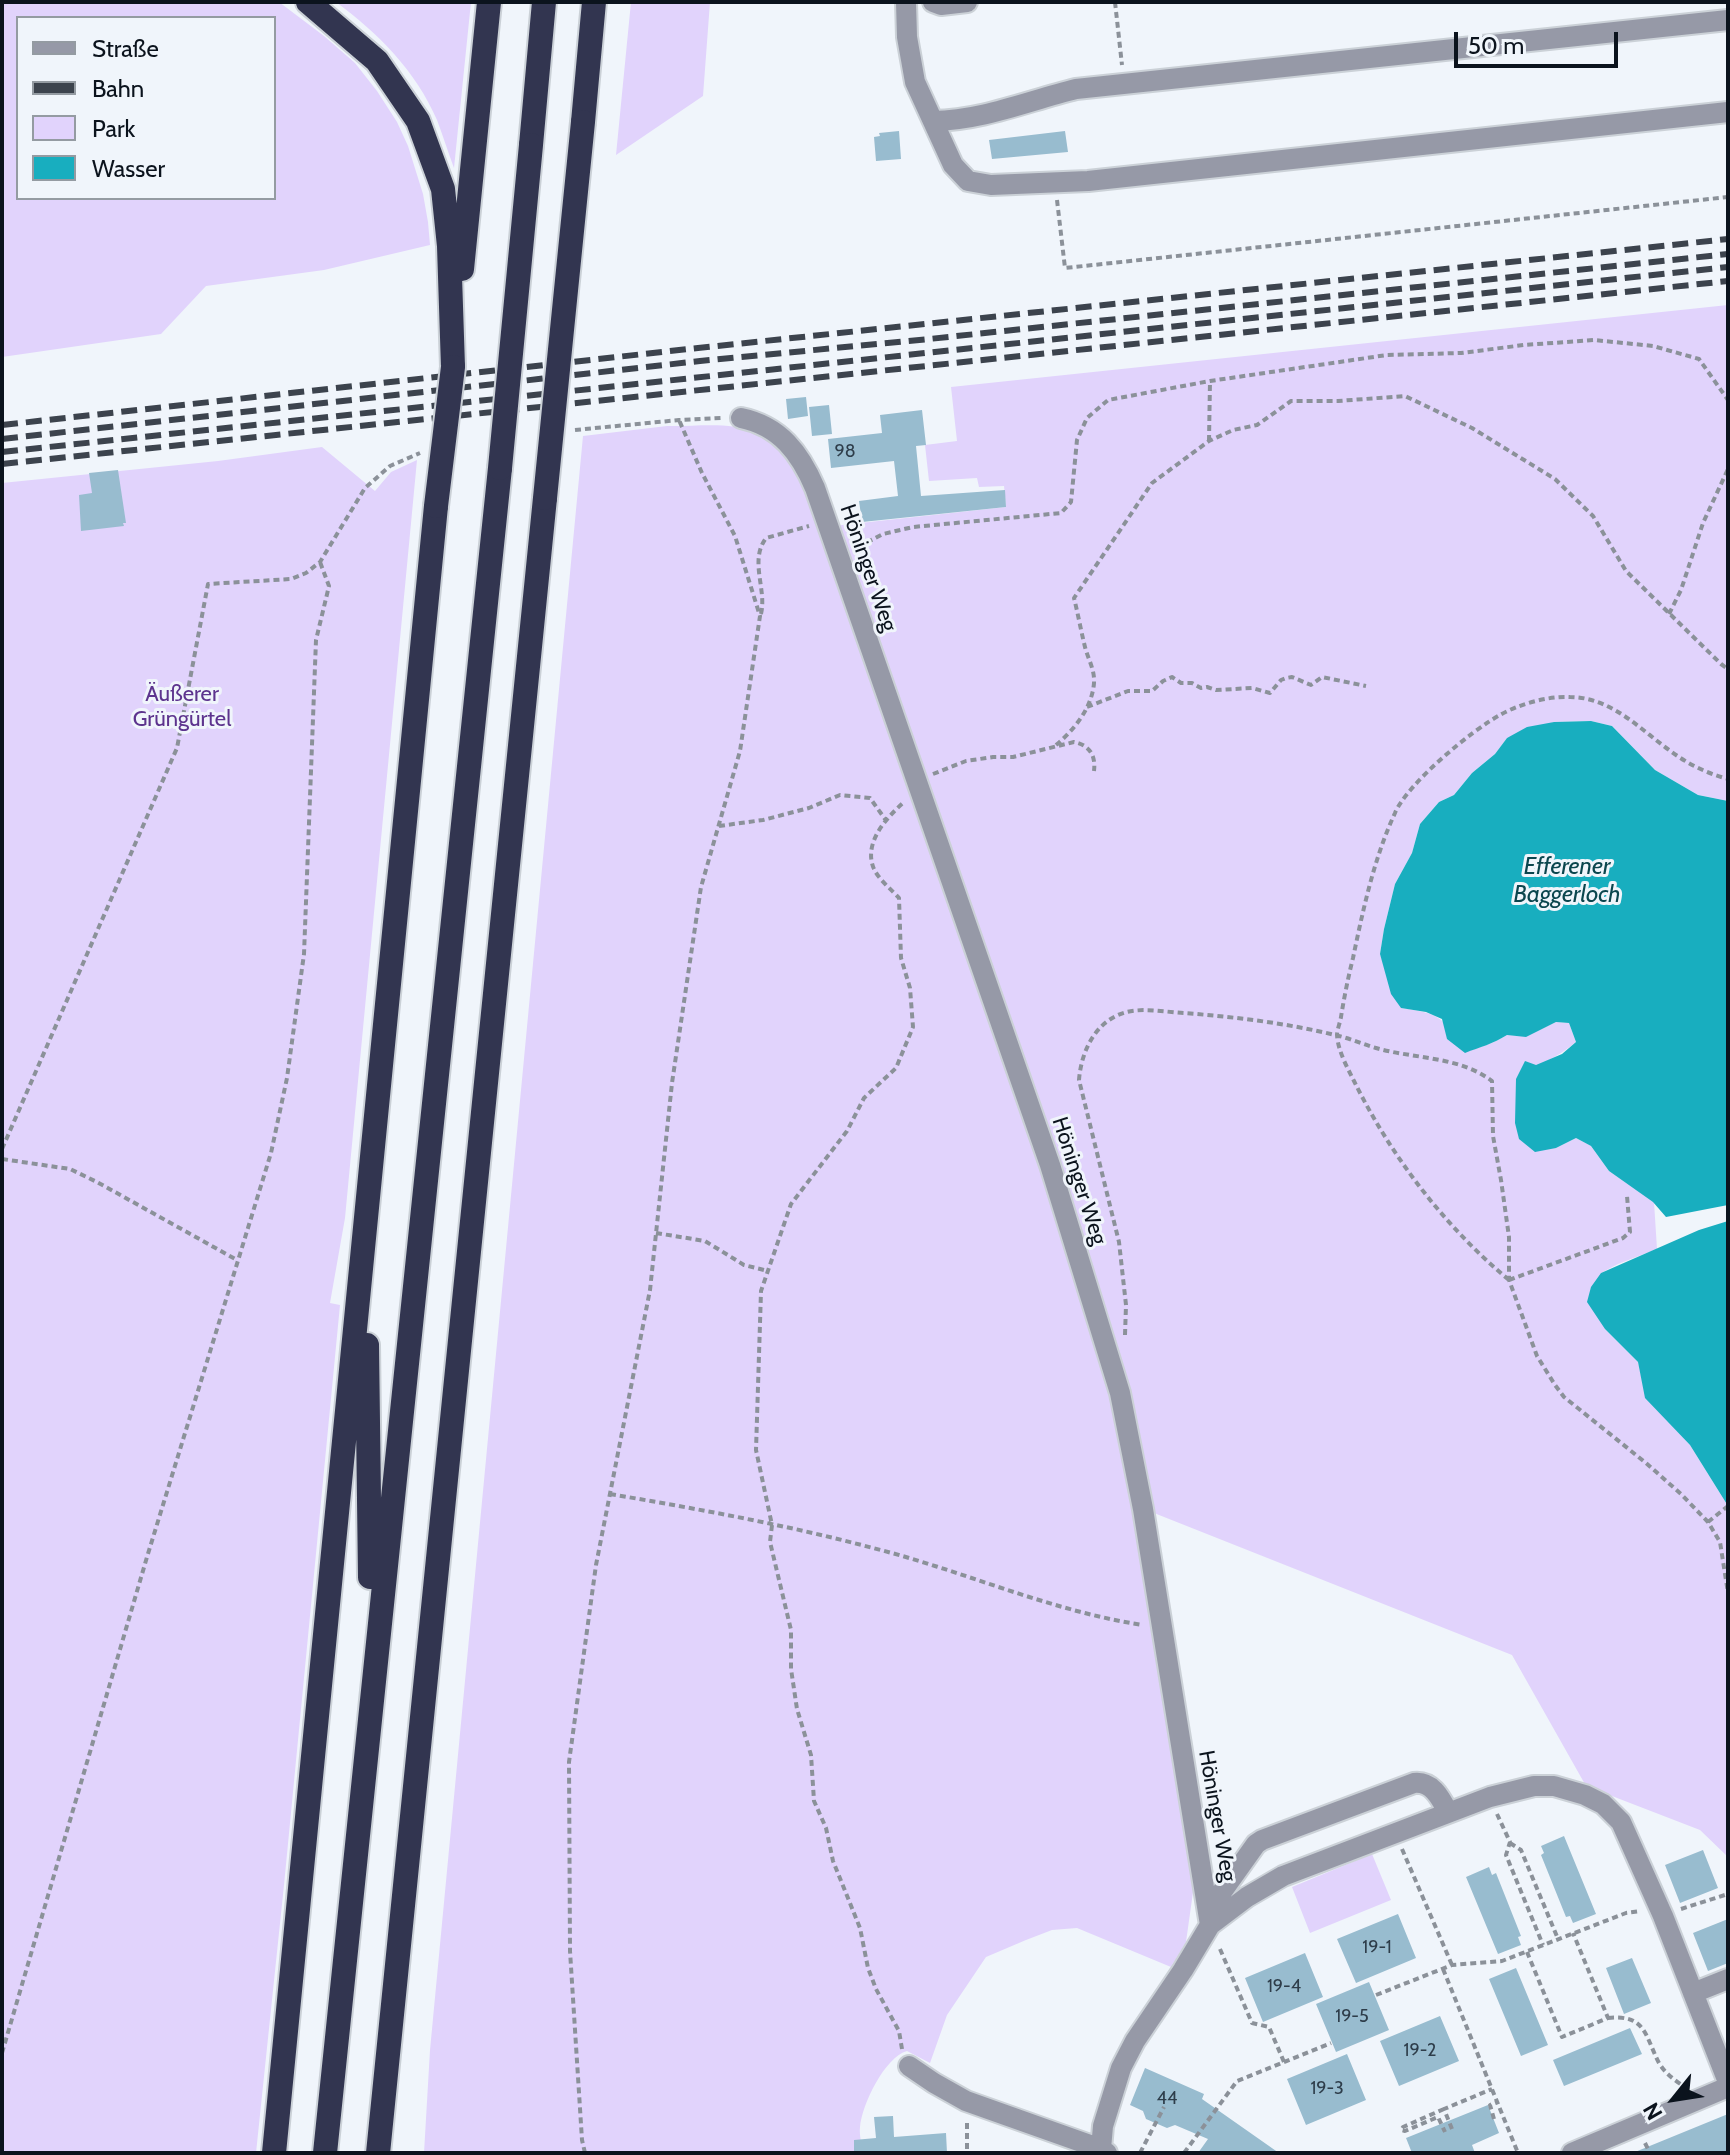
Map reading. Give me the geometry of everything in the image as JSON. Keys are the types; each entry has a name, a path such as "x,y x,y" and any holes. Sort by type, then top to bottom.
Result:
{"highway":[{"path":"274,2153 436,506 489,2"},
{"path":"325,2153 500,468 544,2"},
{"path":"378,2153 594,2"},
{"path":"312,5 377,61 418,121 443,189 449,246 453,367"},
{"path":"366,1223 372,1686"}],"street":[{"path":"906,2 912,71 953,165 968,181 991,185 1119,178 1728,112"},
{"path":"933,2 941,5 967,2"},
{"path":"933,121 961,121 1076,89 1728,20"},
{"name":"Höninger Weg","path":"741,418 771,429 796,452 806,468 1050,1165 1120,1393 1143,1509 1210,1925"},
{"path":"909,2066 966,2101 1104,2151 1103,2126 1121,2068 1210,1925 1219,1896 1256,1844 1414,1783 1430,1785 1448,1812"},
{"path":"1210,1925 1274,1880 1490,1797 1534,1786 1554,1786 1603,1804 1621,1822 1661,1912 1728,2085 1572,2153"},
{"path":"1693,1993 1728,1979"}],"path":[{"path":"1115,2 1125,84"},
{"path":"1054,182 1065,268 1728,197"},
{"path":"838,557 883,534 913,527 1061,513 1071,502 1077,440 1087,418 1108,400 1210,381 1387,355 1461,353 1594,340 1653,346 1699,359 1728,400"},
{"path":"1209,441 1210,381"},
{"path":"1056,745 1076,726 1087,707 1094,683 1093,666 1086,651 1074,598 1152,483 1209,441 1233,430 1257,425 1291,401 1405,396 1472,428 1555,479 1593,516 1626,571 1728,669"},
{"path":"583,428 741,418"},
{"path":"679,420 735,536 760,616"},
{"path":"2,1149 177,748 208,584 291,579 306,573 320,562 365,488 390,466 419,454"},
{"path":"1669,614 1685,580 1703,523 1728,469"},
{"path":"585,2153 570,1951 569,1762 596,1565 650,1290 672,1083 701,887 740,751 763,606 758,568 760,545 766,538 826,521"},
{"path":"2,2053 147,1557 271,1153 287,1078 304,954 316,640 329,586 320,562"},
{"path":"1087,707 1128,691 1152,691 1172,677 1181,683 1192,683 1201,688 1252,688 1270,693 1281,680 1292,677 1311,685 1322,677 1366,686"},
{"path":"1509,1280 1477,1254 1427,1196 1367,1108 1343,1058 1337,1035 1361,919 1395,812 1404,795 1477,730 1501,714 1567,696 1603,703 1691,764 1728,779"},
{"path":"909,2066 901,2047 899,2031 868,1968 860,1928 833,1861 826,1828 814,1801 811,1755 797,1709 791,1669 791,1630 770,1542 772,1525 756,1450 761,1291 791,1204 847,1131 864,1098 896,1068 913,1027 910,988 901,958 899,898 874,871 870,852 885,819 918,786 949,766 966,761 1013,757 1074,742 1084,744 1091,751 1094,771"},
{"path":"718,826 763,820 809,808 840,795 870,798 885,819"},
{"path":"1125,1341 1126,1305 1119,1242 1079,1080 1080,1063 1103,1024 1116,1016 1145,1010 1241,1018 1337,1035 1377,1048 1447,1061 1482,1074 1492,1081 1493,1136 1509,1237 1509,1280 1537,1356 1564,1397 1646,1463 1708,1522 1720,1542 1728,1593"},
{"path":"2,1159 70,1169 237,1260"},
{"path":"1509,1280 1623,1238 1630,1232 1627,1196"},
{"path":"656,1233 705,1241 744,1265 768,1271"},
{"path":"610,1494 729,1514 874,1548 1086,1615 1161,1628"},
{"path":"1708,1522 1728,1506"},
{"path":"1490,1797 1510,1842 1521,1850 1558,1939"},
{"path":"1396,1831 1452,1965"},
{"path":"1510,1842 1506,1855 1543,1945"},
{"path":"1376,1995 1452,1965 1502,1961 1626,1913 1661,1912 1728,1894"},
{"path":"1210,1925 1252,2023 1269,2027 1284,2062"},
{"path":"1573,1933 1608,2018"},
{"path":"1527,1951 1562,2037 1608,2018 1632,2020 1646,2031 1660,2065 1669,2076 1706,2097"},
{"path":"1443,1969 1518,2153"},
{"path":"1184,2153 1237,2081 1331,2043"},
{"path":"1445,2132 1438,2117 1401,2130 1492,2089"},
{"path":"966,2101 967,2153"},
{"path":"1494,2119 1490,2105 1498,2102"},
{"path":"1140,2153 1164,2107"},
{"path":"1444,2109 1452,2129"}],"green space":[{"path":"2,2 279,2 355,63 397,122 423,194 430,245 324,270 206,286 161,334 2,357"},
{"path":"336,2 471,2 454,168 437,120 407,69 381,40"},
{"path":"631,2 710,2 703,96 616,155"},
{"path":"1728,305 1728,801 1698,795 1655,770 1612,726 1591,721 1554,722 1507,738 1454,795 1439,802 1420,824 1412,853 1395,884 1380,954 1401,1008 1426,1013 1440,1020 1465,1052 1507,1035 1526,1036 1556,1022 1569,1023 1576,1042 1516,1079 1516,1097 1556,1148 1576,1138 1591,1146 1609,1171 1654,1202 1657,1249 1601,1273 1605,1329 1638,1362 1646,1398 1690,1445 1728,1506 1728,1857 1700,1830 1586,1786 1512,1655 1154,1513 833,526 1006,507 1004,486 979,487 977,478 929,481 925,445 957,441 951,387"},
{"path":"667,426 724,426 756,433 779,450 808,488 996,1031 1074,1272 1109,1395 1134,1517 1194,1885 1186,1942 1171,1967 1077,1928 1052,1930 986,1957 947,2015 930,2063 907,2051 891,2062 876,2083 860,2127 863,2153 424,2153 430,2050 583,436"},
{"name":"Äußerer Grüngürtel","path":"322,447 375,491 391,472 417,460 345,1218 330,1303 340,1305 256,2153 2,2153 2,483"},
{"path":"1372,1854 1391,1900 1310,1933 1292,1887"}],"water":[{"name":"Efferener Baggerloch","path":"1591,721 1612,726 1655,770 1698,795 1728,801 1728,1205 1666,1217 1653,1202 1609,1171 1591,1146 1576,1138 1556,1148 1535,1152 1519,1139 1515,1123 1516,1079 1525,1061 1536,1065 1562,1054 1576,1042 1569,1023 1556,1022 1526,1037 1507,1035 1465,1053 1447,1039 1442,1019 1426,1012 1401,1008 1391,994 1380,954 1384,929 1395,884 1412,853 1420,824 1439,802 1454,795 1507,738 1527,727 1554,722"},
{"path":"1728,1221 1728,1506 1690,1445 1645,1398 1638,1362 1605,1329 1587,1302 1591,1287 1601,1273 1699,1230"}],"building":[{"path":"899,131 901,159 876,161 874,137 880,136 879,133"},
{"path":"1065,131 1068,152 992,159 989,140"},
{"path":"806,397 808,416 788,419 786,399"},
{"path":"829,405 832,434 812,436 809,407"},
{"path":"922,410 926,445 916,446 921,496 1005,490 1006,507 862,522 859,501 898,496 894,461 831,468 828,439 882,433 880,415"},
{"path":"118,470 126,523 123,523 124,526 81,531 79,495 92,493 89,473"},
{"path":"1564,1836 1596,1914 1573,1923 1570,1916 1566,1917 1541,1855 1544,1853 1541,1846"},
{"path":"1703,1850 1718,1888 1680,1903 1665,1865"},
{"path":"1489,1867 1492,1875 1496,1873 1521,1936 1518,1937 1521,1945 1498,1954 1466,1877"},
{"path":"1398,1914 1416,1958 1356,1983 1337,1939"},
{"path":"1728,1919 1728,1963 1708,1971 1693,1933"},
{"path":"1305,1953 1323,1997 1263,2022 1245,1978"},
{"path":"1632,1958 1651,2003 1624,2014 1606,1968"},
{"path":"1516,1968 1548,2045 1521,2056 1489,1979"},
{"path":"1369,1982 1389,2030 1336,2052 1316,2004"},
{"path":"1440,2016 1459,2061 1399,2086 1380,2041"},
{"path":"1630,2028 1642,2054 1564,2086 1553,2060"},
{"path":"1347,2054 1366,2100 1306,2125 1287,2079"},
{"path":"1145,2068 1204,2094 1202,2099 1279,2153 1198,2153 1208,2139 1175,2125 1167,2128 1146,2119 1143,2111 1130,2105"},
{"path":"1488,2105 1499,2133 1472,2145 1475,2153 1412,2153 1406,2138"},
{"path":"1728,2114 1728,2153 1635,2153 1635,2152"},
{"path":"893,2116 894,2137 946,2133 947,2153 854,2153 854,2140 876,2138 874,2117"}],"railway":[{"path":"2,425 1728,239"},
{"path":"2,439 700,361 1728,254"},
{"path":"2,452 1728,267"},
{"path":"2,464 1728,281"}]}
